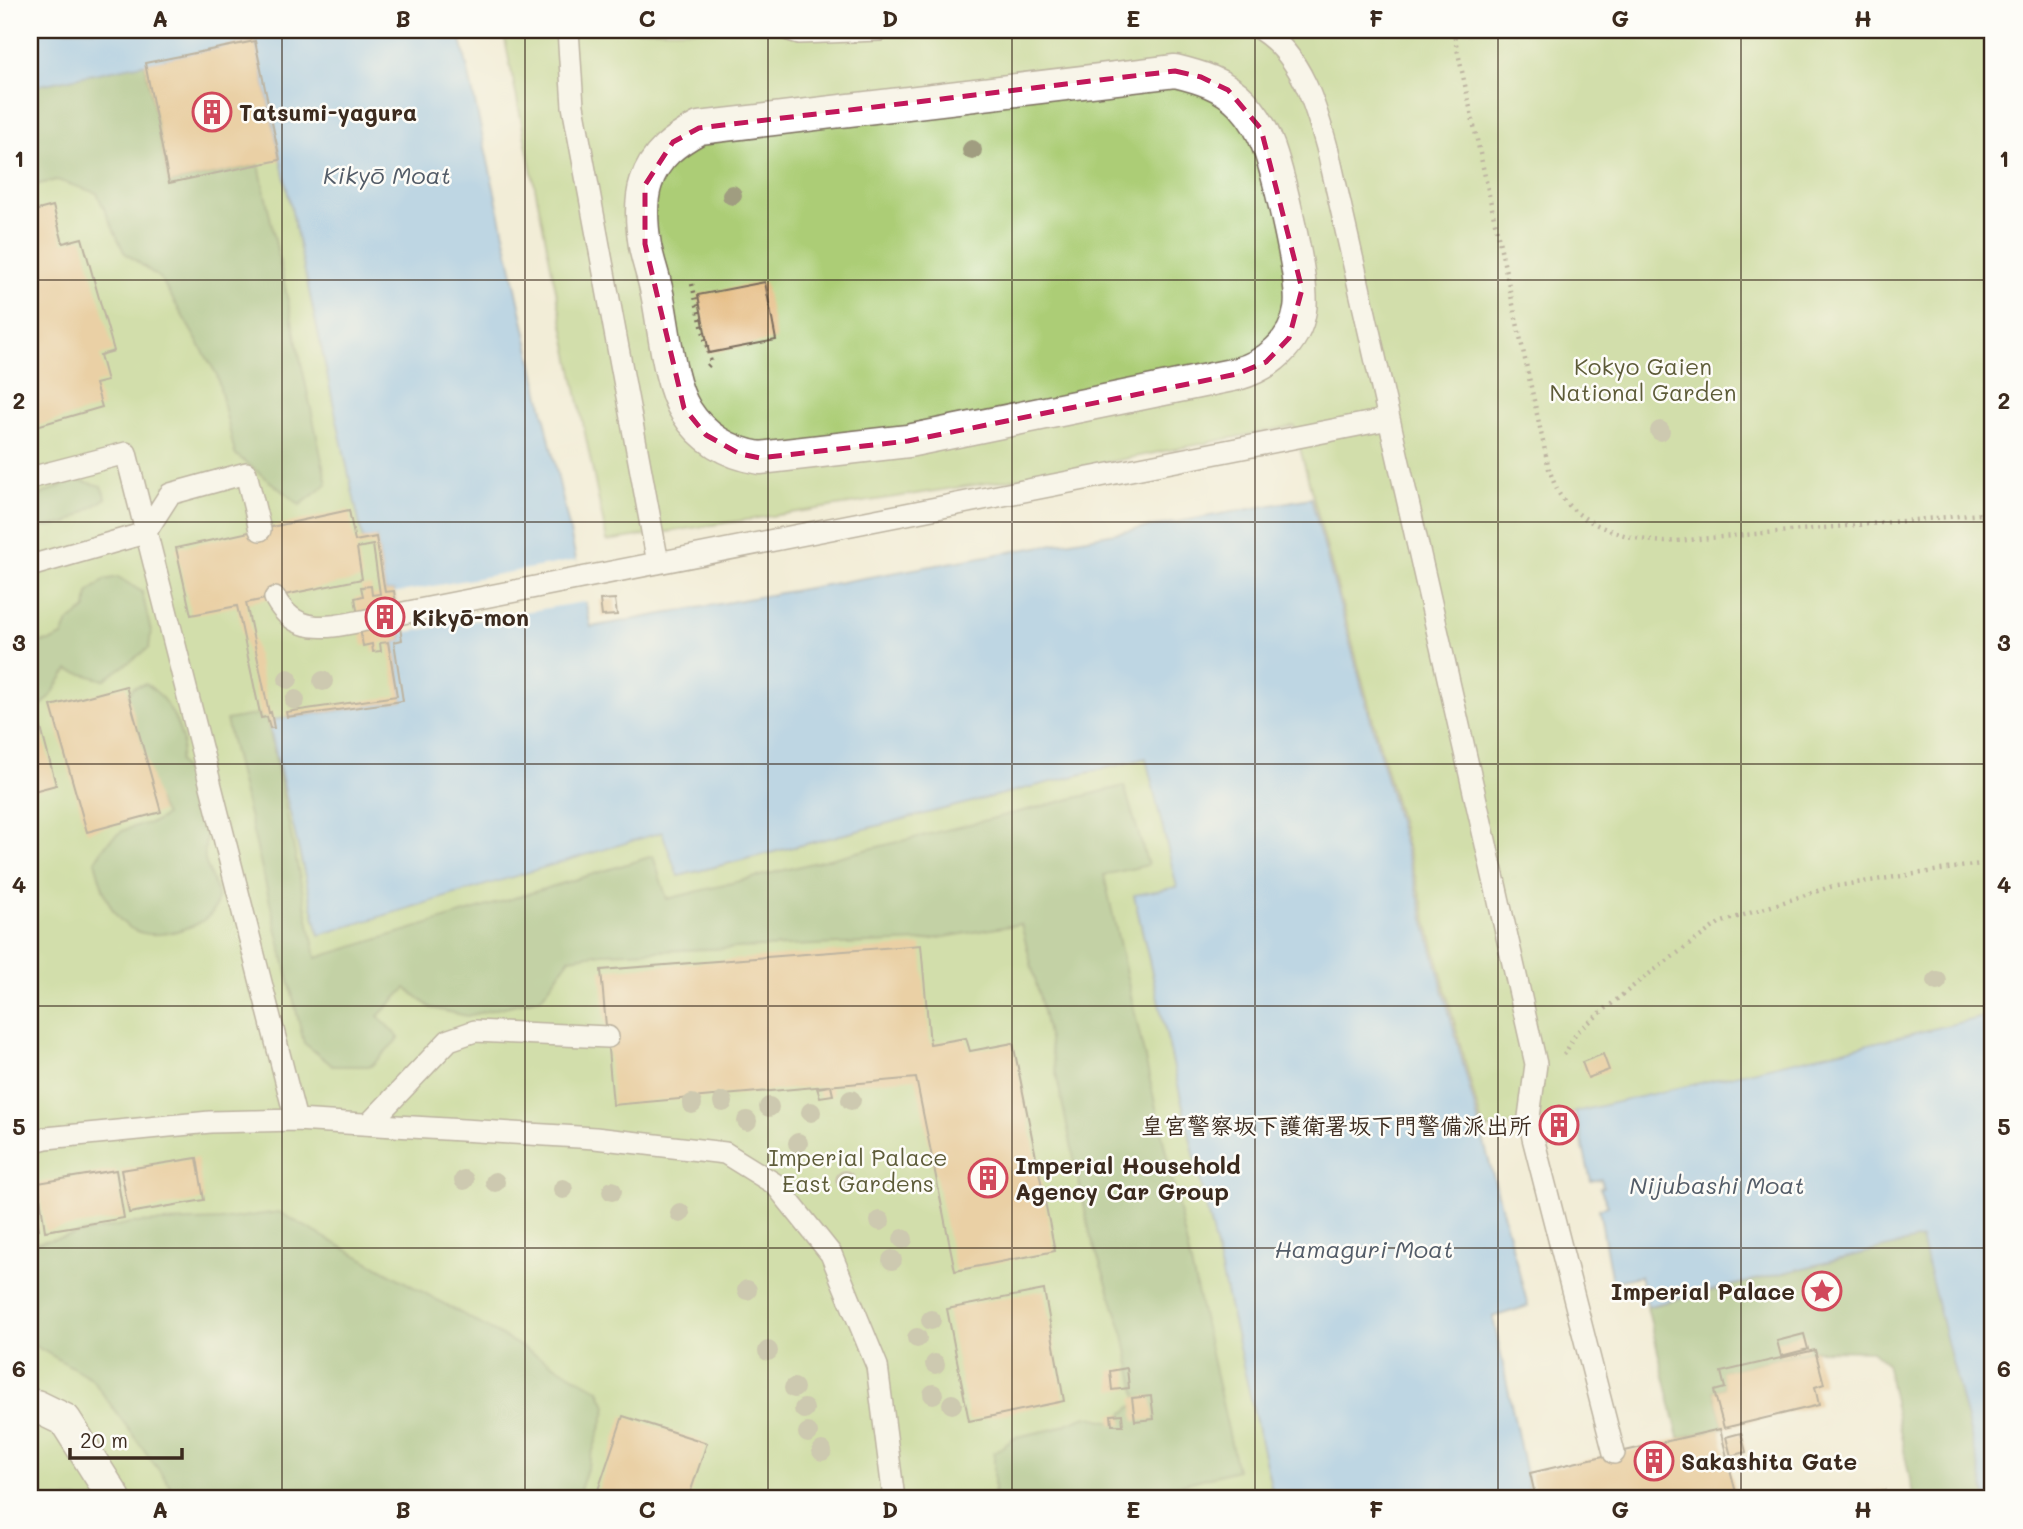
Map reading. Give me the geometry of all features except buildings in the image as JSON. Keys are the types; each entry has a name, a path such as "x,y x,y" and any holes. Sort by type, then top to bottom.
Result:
{"street":[{"path":"1175,71 1228,90 1242,103 1261,129 1270,149 1302,289 1297,324 1278,352 1265,362 1237,374 908,441 760,457 740,454 719,444 693,421 684,408 674,376 645,244 642,209 645,185 653,164 673,142 699,128 1175,71"},
{"path":"30,1407 36,1406 65,1420 115,1499"}],"lane":[{"path":"568,30 573,106 659,563"},
{"path":"789,30 799,33 879,30"},
{"path":"1261,30 1295,64 1314,101 1536,1064 1531,1105 1533,1138 1614,1453"},
{"path":"398,614 1389,419"},
{"path":"30,478 126,453 296,1120"},
{"path":"30,566 145,533 170,494 246,474 260,530"},
{"path":"275,598 288,617 307,626 328,627 372,619"},
{"path":"369,1124 449,1040 475,1031 608,1037"},
{"path":"30,1142 46,1138 210,1122 296,1120 595,1138 726,1153 775,1184 831,1254 877,1366 894,1499"}],"path":[{"path":"1453,30 1549,469 1560,495 1576,511 1616,533 1642,541 1665,542 1993,513"},
{"path":"1557,1065 1577,1032 1635,984 1718,923 1830,887 1993,862"}],"highlighted area":[{"path":"1175,71 1201,77 1228,90 1261,129 1302,289 1289,338 1266,362 1237,374 908,441 760,458 740,454 706,435 684,408 645,244 645,185 673,142 699,128"}],"green space":[{"name":"Kokyo Gaien National Garden","path":"503,30 1993,30 1993,1015 1547,1119 1483,1129 1294,426 1047,474 607,541"},
{"name":"Imperial Palace East Gardens","path":"255,41 363,539 376,537 385,592 394,591 402,640 394,642 403,701 272,720 274,728 270,729 319,935 662,831 679,876 1146,758 1178,887 1134,896 1273,1494 1252,1499 30,1499 30,87"},
{"path":"145,63 169,183 259,165 327,484 300,505 235,454 217,375 161,279 124,252 97,193 57,180 30,186 30,87"},
{"path":"75,479 101,486 106,498 66,524 30,528 30,500"},
{"path":"118,577 142,592 151,632 149,648 104,680 68,670 51,696 35,710 33,699 30,699 30,643 51,641 62,636 68,622 86,609 88,593 104,580"},
{"path":"146,684 159,694 173,715 182,742 179,761 206,801 209,815 205,860 217,898 213,911 202,921 184,929 160,934 144,933 120,920 105,894 95,861 116,835 129,828 155,822 165,815 112,716 134,687"},
{"path":"260,714 267,717 316,958 653,856 667,899 1124,786 1148,865 1104,875 1237,1470 1125,1499 991,1499 994,1494 994,1453 1016,1437 1054,1429 1086,1416 1112,1422 1138,1402 1124,1335 1090,1234 1042,1007 1021,924 921,941 603,953 570,958 541,998 467,1016 431,1008 406,988 378,1016 399,1038 371,1066 333,1066 304,1043 226,720"},
{"path":"279,1212 599,1390 607,1408 577,1499 175,1499 169,1484 91,1378 30,1343 30,1244 131,1223 221,1220"},
{"path":"1921,1239 1987,1499 1914,1499 1886,1363 1872,1351 1815,1350 1722,1372 1725,1388 1714,1391 1724,1428 1679,1438 1647,1307"}],"water":[{"name":"Hamaguri Moat","path":"30,30 459,30 591,627 1311,498 1528,1306 1493,1317 1531,1499 1252,1499 1273,1494 1134,895 1177,887 1146,758 678,876 662,832 319,935 270,728 274,727 272,720 403,701 394,642 402,640 394,591 385,592 376,538 363,540 255,41 30,87"},
{"name":"Nijubashi Moat","path":"1993,1015 1993,1499 1987,1499 1921,1239 1648,1306 1640,1276 1612,1282 1599,1209 1608,1206 1600,1188 1603,1187 1601,1179 1591,1181 1575,1112"}],"pier":[{"path":"577,560 589,601 401,633 395,593"}],"place":[{"name":"Tatsumi-yagura","path":"212,112"},
{"name":"Kikyō-mon","path":"385,617"},
{"name":"皇宮警察坂下護衛署坂下門警備派出所","path":"1559,1125"},
{"name":"Imperial Household Agency Car Group","path":"988,1178"},
{"name":"Imperial Palace","path":"1822,1291"},
{"name":"Sakashita Gate","path":"1654,1461"}],"water label":[{"name":"Kikyō Moat","path":"387,174"}]}
